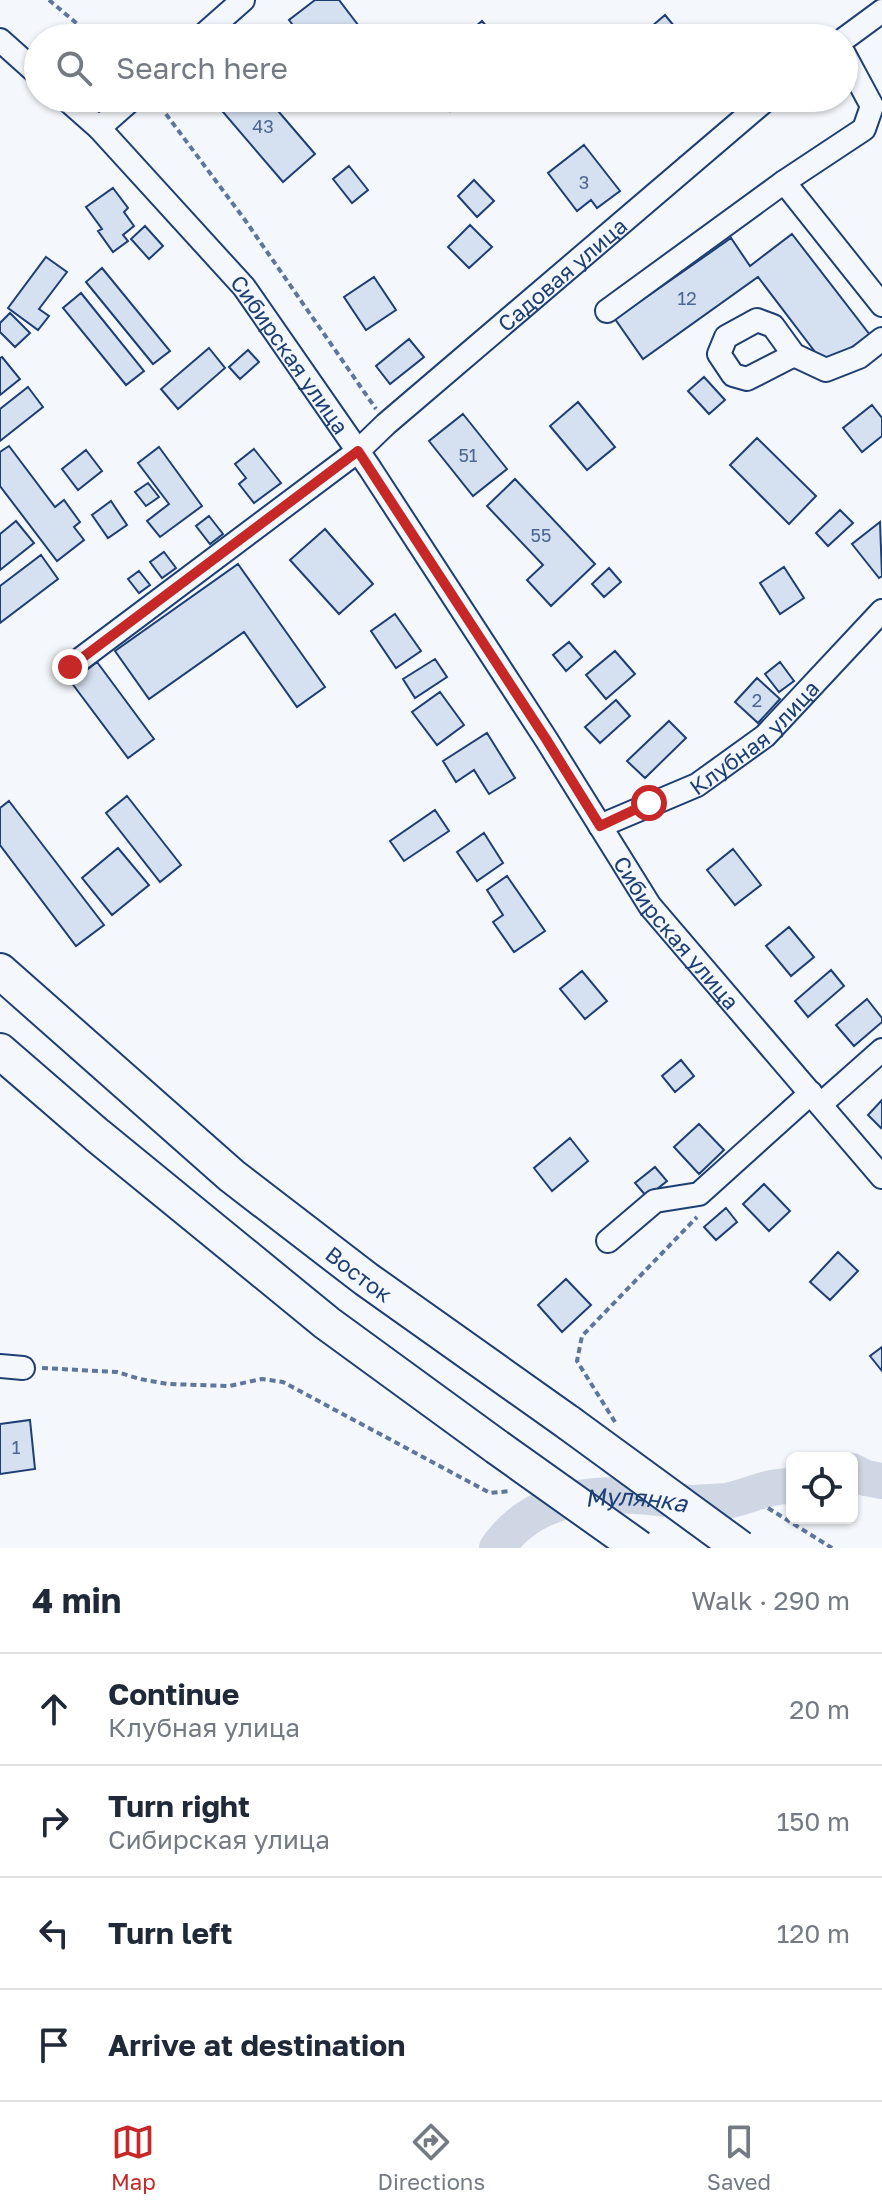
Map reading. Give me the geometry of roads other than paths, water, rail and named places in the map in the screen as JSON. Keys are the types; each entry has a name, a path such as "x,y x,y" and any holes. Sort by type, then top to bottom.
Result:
{"highway":[{"name":"Восток","path":"0,971 232,1176 366,1279 740,1548"},
{"path":"0,1051 97,1135 327,1323 639,1548"}],"street":[{"path":"216,24 243,0"},
{"path":"858,29 882,11"},
{"path":"0,40 24,61"},
{"path":"607,311 784,182 864,129 872,106 858,80"},
{"name":"Сибирская улица","path":"81,112 244,287 358,451 546,739 650,906 882,1177"},
{"path":"99,128 117,112"},
{"name":"Садовая улица","path":"70,667 358,451 752,112"},
{"path":"784,182 882,305"},
{"path":"794,355 826,370 859,357 882,339"},
{"name":"Клубная улица","path":"600,826 697,785 765,736 882,611"},
{"path":"608,1241 655,1201 699,1194 816,1098 882,1050"},
{"path":"0,1366 23,1368"}],"waterway":[{"name":"Мулянка","path":"858,1474 882,1481"},
{"name":"Мулянка","path":"497,1548 512,1530 530,1516 569,1500 613,1495 690,1503 718,1502 786,1486"}]}
